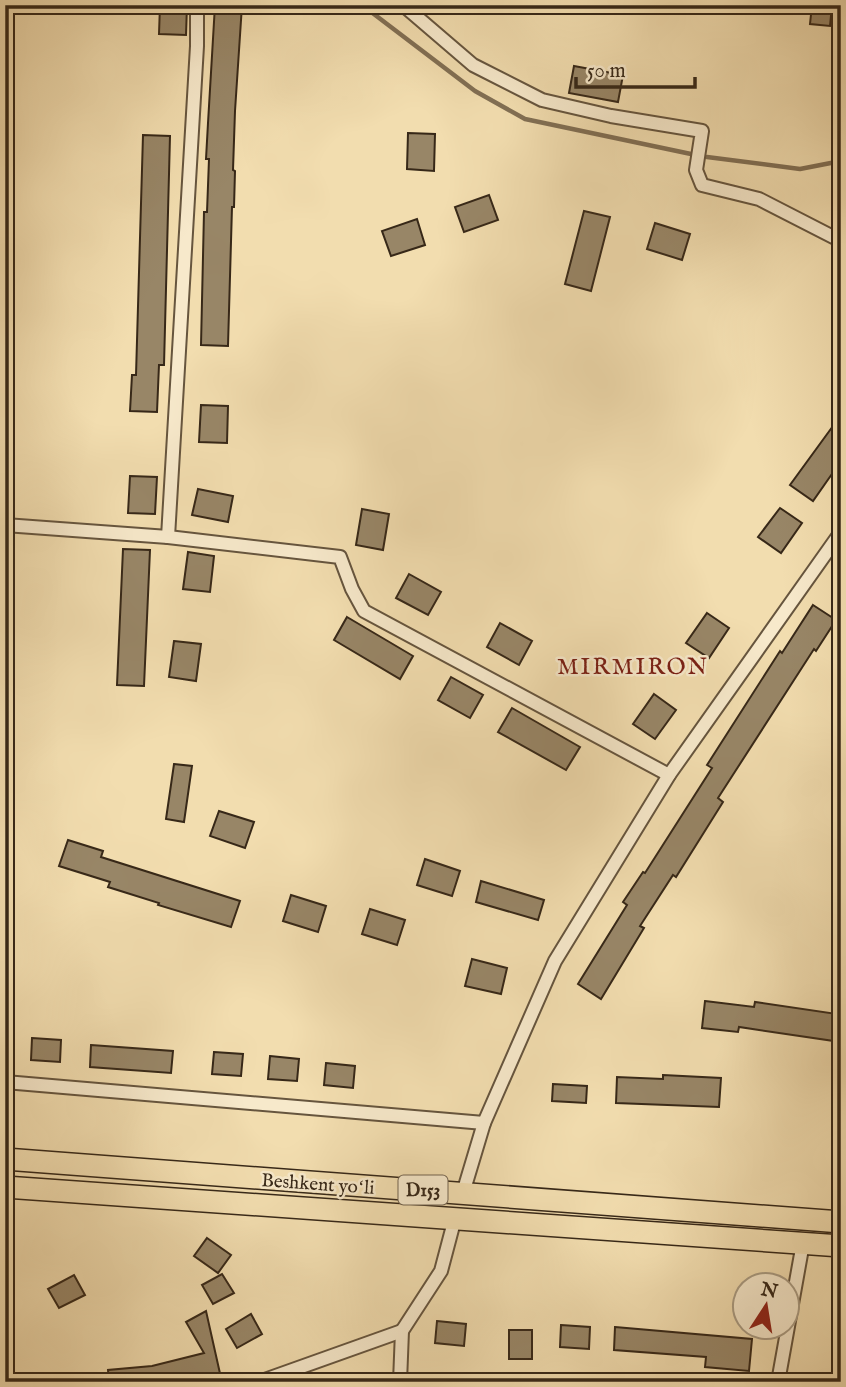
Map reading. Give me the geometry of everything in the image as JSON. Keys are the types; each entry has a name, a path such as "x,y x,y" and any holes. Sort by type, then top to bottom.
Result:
{"main road":[{"name":"Beshkent yoʻli","path":"5,1159 841,1222"},
{"name":"Beshkent yoʻli","path":"5,1187 841,1246"}],"street":[{"path":"168,537 197,46 197,5"},
{"path":"403,5 472,65 542,100 611,116 702,131 696,170 702,186 759,199 841,241"},
{"path":"5,526 168,537 340,557 364,611 669,775"},
{"path":"463,1193 484,1123 555,961 669,775 841,532"},
{"path":"5,1082 484,1123"},
{"path":"400,1382 402,1331 441,1271 455,1217"},
{"path":"778,1382 803,1243"},
{"path":"259,1382 402,1331"}],"building":[{"path":"160,5 187,5 186,35 159,34"},
{"path":"215,5 242,5 235,111 228,346 201,345 204,212 207,212 209,159 206,159"},
{"path":"812,5 832,5 830,26 810,24"},
{"path":"574,66 623,75 618,102 569,93"},
{"path":"408,133 435,134 434,171 407,169"},
{"path":"143,135 170,136 164,365 159,365 157,412 130,411 132,375 136,375"},
{"path":"489,195 498,220 464,232 455,207"},
{"path":"584,211 610,217 591,291 565,284"},
{"path":"417,219 425,245 391,256 382,231"},
{"path":"655,223 690,234 682,260 647,249"},
{"path":"201,405 228,406 227,443 199,442"},
{"path":"841,415 841,461 813,501 790,485"},
{"path":"130,476 157,477 155,514 128,513"},
{"path":"198,489 233,496 228,522 192,515"},
{"path":"780,508 802,523 781,553 758,537"},
{"path":"362,509 389,514 383,550 356,545"},
{"path":"123,549 150,550 144,686 117,685"},
{"path":"188,552 214,556 210,592 183,589"},
{"path":"409,574 441,592 428,615 396,598"},
{"path":"813,605 836,620 816,651 814,649 718,798 723,802 676,877 673,875 640,926 644,928 601,999 578,984 627,905 623,902 643,872 645,873 712,768 707,765 780,651 782,653"},
{"path":"707,613 729,628 709,658 686,643"},
{"path":"347,617 413,656 400,679 334,640"},
{"path":"500,623 532,641 519,665 487,647"},
{"path":"174,641 201,644 196,681 169,677"},
{"path":"451,677 483,695 470,718 438,700"},
{"path":"654,694 676,710 655,739 633,724"},
{"path":"512,708 580,747 566,770 498,732"},
{"path":"174,764 192,766 184,822 166,819"},
{"path":"219,811 254,822 245,848 210,836"},
{"path":"68,840 103,851 101,857 240,901 231,927 158,905 159,903 108,887 110,882 59,866"},
{"path":"425,859 460,871 452,896 417,885"},
{"path":"481,881 544,900 538,920 476,902"},
{"path":"291,895 326,906 318,932 283,921"},
{"path":"370,909 405,920 397,945 362,934"},
{"path":"472,959 507,968 501,994 465,986"},
{"path":"705,1001 754,1007 755,1002 837,1014 834,1041 739,1027 738,1032 702,1028"},
{"path":"32,1038 61,1040 60,1062 31,1060"},
{"path":"91,1045 173,1051 171,1073 90,1067"},
{"path":"214,1052 243,1054 241,1076 212,1074"},
{"path":"270,1056 299,1059 297,1081 268,1079"},
{"path":"326,1063 355,1066 353,1088 324,1085"},
{"path":"663,1075 721,1078 719,1107 616,1103 617,1077 663,1079"},
{"path":"553,1084 587,1086 586,1103 552,1101"},
{"path":"207,1238 231,1255 218,1273 194,1256"},
{"path":"222,1274 234,1293 213,1304 202,1285"},
{"path":"74,1275 85,1295 59,1308 48,1289"},
{"path":"206,1311 221,1378 195,1382 191,1379 177,1382 109,1382 108,1370 152,1366 204,1353 186,1322"},
{"path":"251,1314 262,1334 237,1348 226,1329"},
{"path":"437,1321 466,1324 464,1346 435,1343"},
{"path":"561,1325 590,1327 589,1349 560,1347"},
{"path":"615,1327 730,1337 730,1342 752,1342 749,1371 705,1367 706,1357 614,1350"},
{"path":"509,1330 532,1330 532,1359 509,1359"}],"waterway":[{"path":"362,5 475,91 525,119 691,154"},
{"path":"707,157 800,169 841,161"}],"district":[{"name":"MIRMIRON","path":"633,666"}]}
